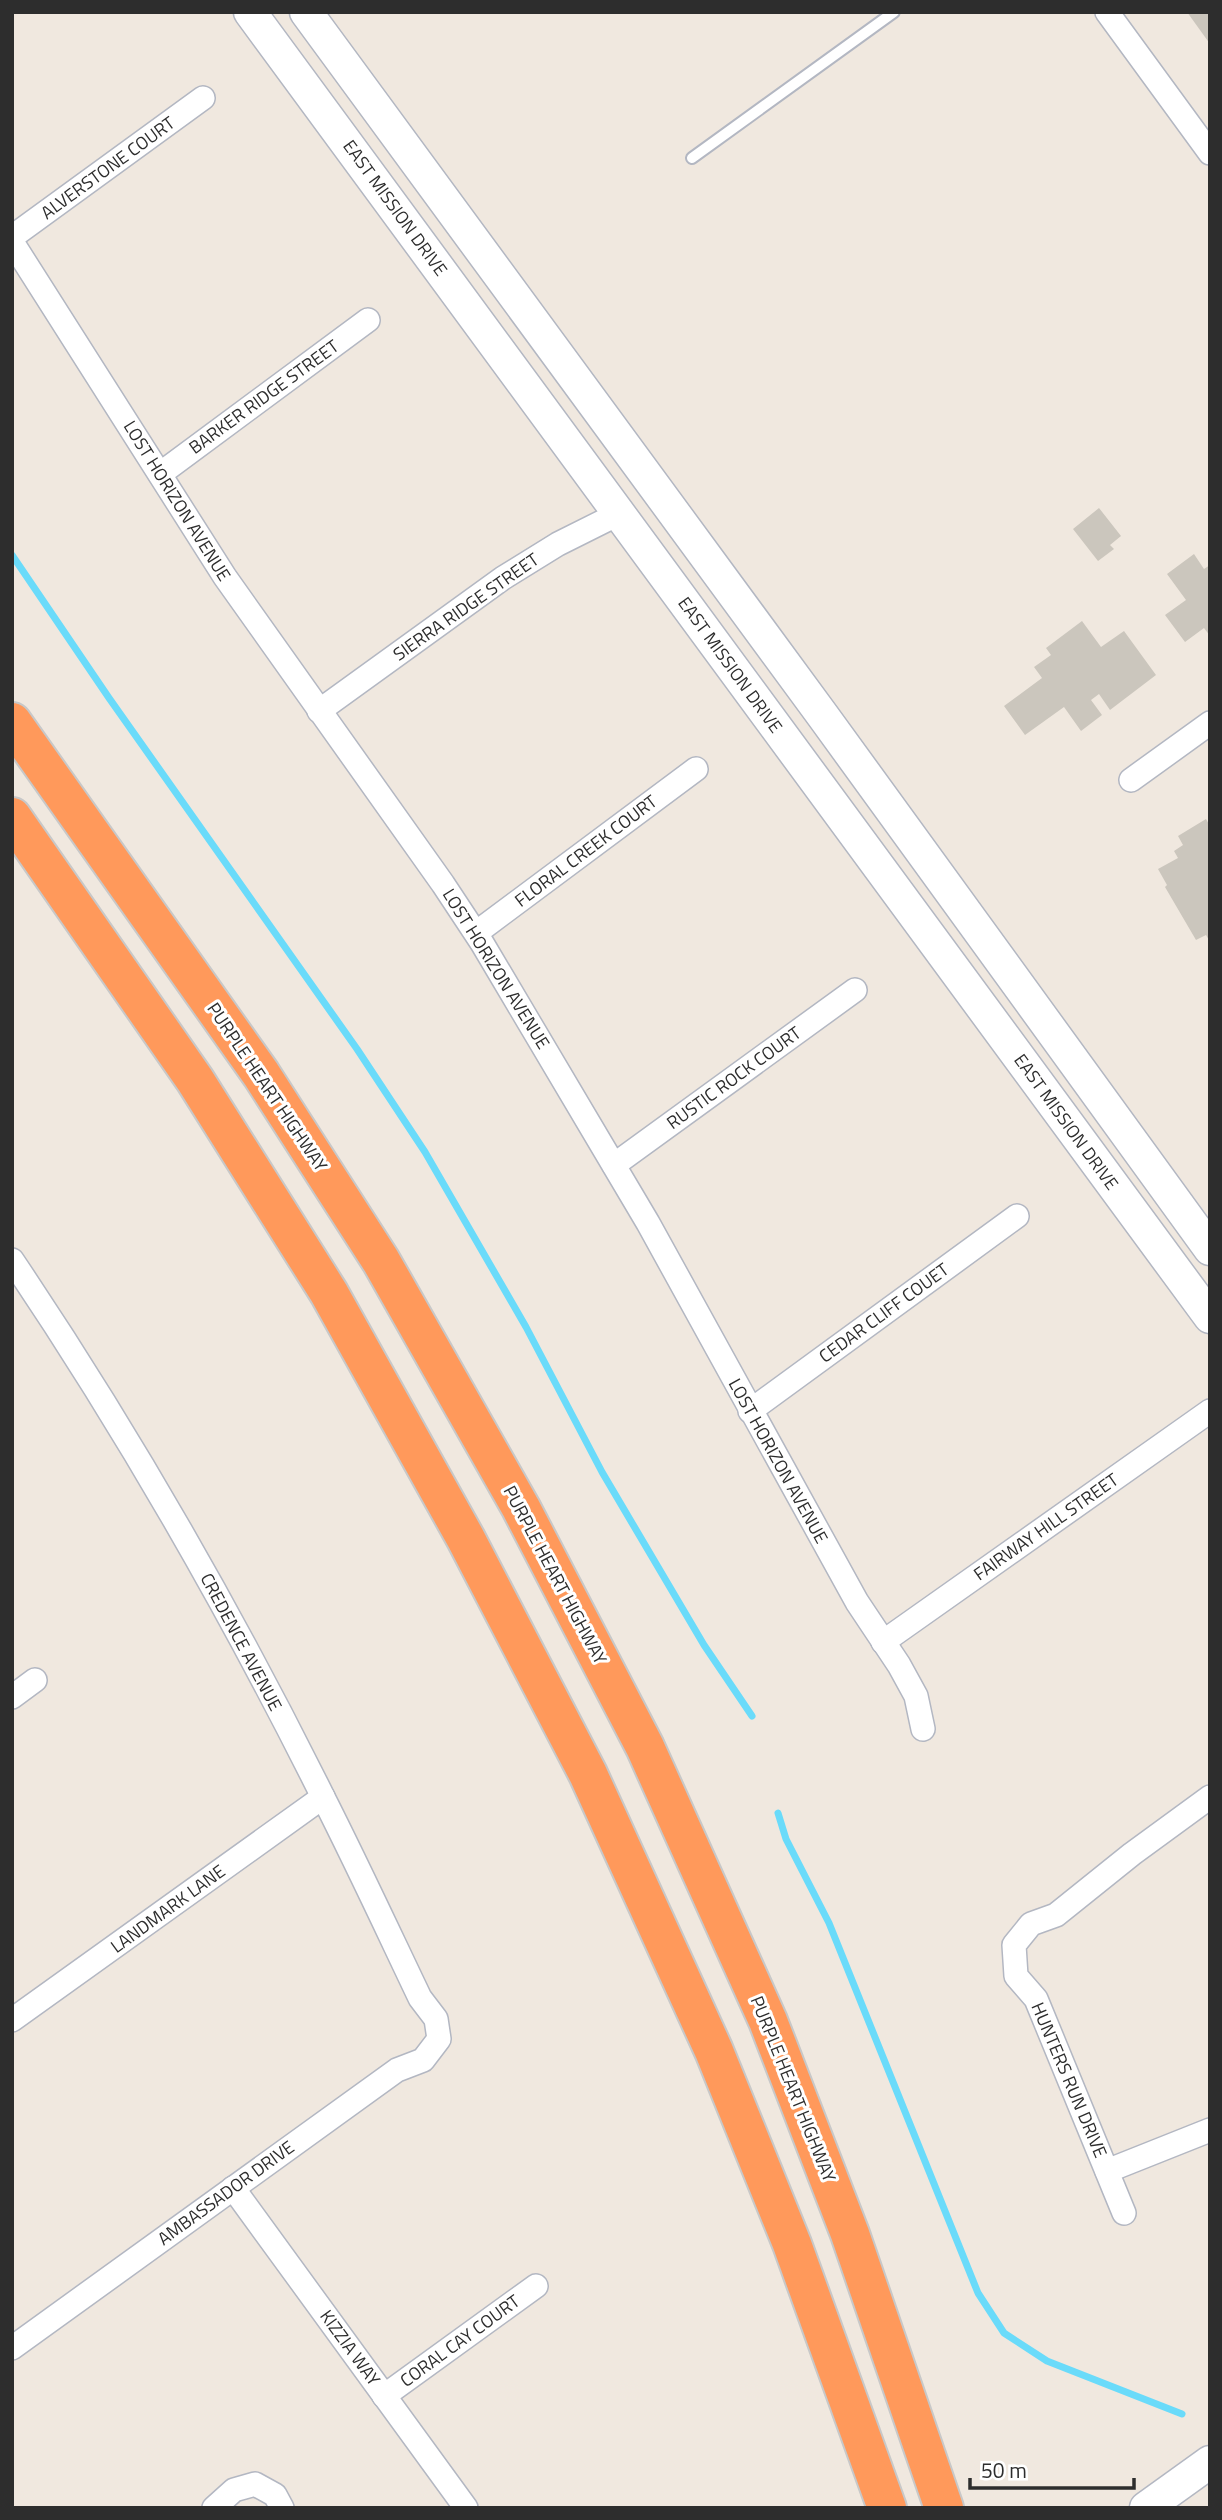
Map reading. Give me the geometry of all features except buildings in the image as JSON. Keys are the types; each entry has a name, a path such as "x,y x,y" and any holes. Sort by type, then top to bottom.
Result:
{"highway":[{"name":"PURPLE HEART HIGHWAY","path":"12,722 253,1063 381,1261 527,1520 645,1747 768,2021 850,2234 944,2508"},
{"path":"12,817 195,1080 329,1293 466,1539 588,1774 714,2051 792,2244 887,2508"}],"street":[{"name":"EAST MISSION DRIVE","path":"250,12 1210,1317"},
{"path":"306,12 823,716 1210,1250"},
{"path":"1107,12 1210,153"},
{"name":"ALVERSTONE COURT","path":"12,239 203,98"},
{"name":"LOST HORIZON AVENUE","path":"12,239 225,577 476,933 648,1223 850,1592 899,1665 916,1696 923,1729"},
{"name":"BARKER RIDGE STREET","path":"159,474 368,320"},
{"path":"620,513 642,508 664,526 778,679 823,716"},
{"name":"SIERRA RIDGE STREET","path":"319,711 503,578 558,544 620,513"},
{"path":"1131,780 1210,723"},
{"name":"FLORAL CREEK COURT","path":"476,933 696,769"},
{"name":"RUSTIC ROCK COURT","path":"614,1165 855,990"},
{"name":"CEDAR CLIFF COUET","path":"750,1411 1017,1216"},
{"name":"CREDENCE AVENUE","path":"12,1260 144,1469 215,1592 323,1797 420,1998 436,2019 439,2039"},
{"name":"FAIRWAY HILL STREET","path":"883,1642 1210,1411"},
{"path":"12,1697 35,1680"},
{"name":"LANDMARK LANE","path":"12,2021 323,1797"},
{"name":"HUNTERS RUN DRIVE","path":"1125,2213 1036,1999 1016,1976 1014,1945 1031,1924 1056,1915 1132,1854 1210,1797"},
{"name":"AMBASSADOR DRIVE","path":"12,2348 397,2070 423,2060 439,2039"},
{"path":"1107,2171 1210,2130"},
{"name":"KIZZIA WAY","path":"233,2188 466,2508"},
{"name":"CORAL CAY COURT","path":"384,2396 536,2286"},
{"path":"1165,2502 1210,2462"},
{"path":"214,2508 234,2490 255,2484 275,2496 282,2508"}],"lane":[{"path":"692,158 894,12"}],"waterway":[{"path":"12,555 109,698 357,1049 425,1152 526,1327 602,1472 704,1645 752,1716"},
{"path":"778,1813 786,1839 829,1923 978,2293 1004,2333 1047,2361 1182,2414"}]}
